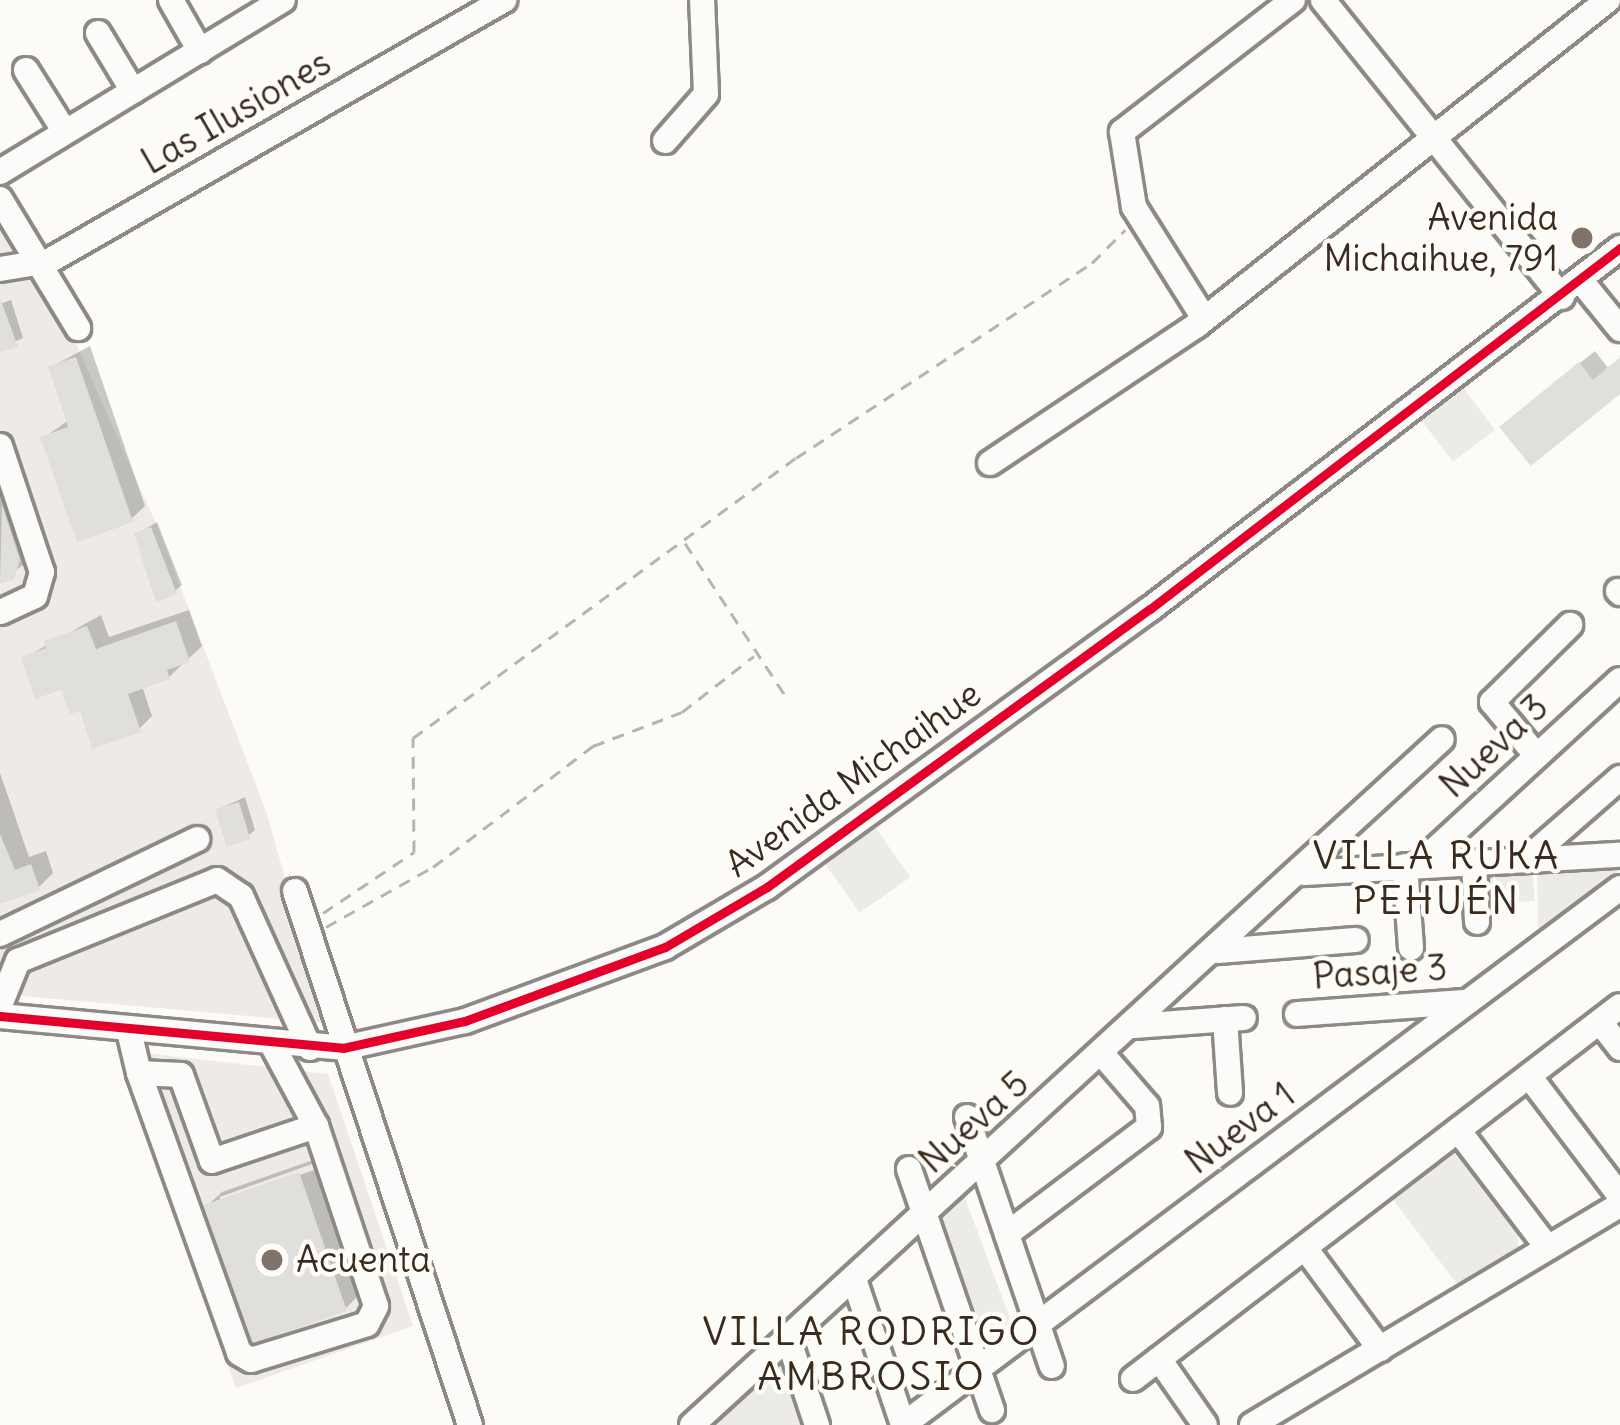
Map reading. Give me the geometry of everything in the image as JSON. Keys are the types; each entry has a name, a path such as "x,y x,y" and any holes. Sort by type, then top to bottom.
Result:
{"street":[{"path":"171,0 200,51"},
{"name":"Las Ilusiones","path":"0,269 39,266 504,0"},
{"path":"665,141 706,94 702,0"},
{"path":"1202,315 1137,214 1119,149 1125,126 1292,0"},
{"path":"1323,0 1435,139 1572,289 1620,329"},
{"path":"990,463 1202,315 1435,139 1608,0"},
{"path":"0,172 279,1"},
{"path":"98,33 133,91"},
{"path":"26,70 65,132"},
{"path":"0,199 77,328"},
{"name":"Avenida Michaihue","path":"0,1016 274,1046 343,1048 496,1011 638,959 717,919 1150,609 1620,248"},
{"path":"0,446 43,572 35,596 0,613"},
{"path":"1536,755 1492,702 1570,625"},
{"name":"Nueva 3","path":"1412,866 1536,755 1615,695"},
{"name":"Nueva 5","path":"692,1425 1304,873 1442,740"},
{"path":"1526,860 1620,778"},
{"path":"0,934 197,839"},
{"path":"1304,873 1620,854"},
{"path":"1474,862 1477,922"},
{"path":"1411,948 1412,866"},
{"path":"0,1006 18,961 217,880 241,896 295,1029 310,1048"},
{"name":"Nueva 1","path":"903,1425 1620,888"},
{"path":"295,891 470,1425"},
{"path":"1218,951 1356,940"},
{"name":"Pasaje 3","path":"1297,1014 1468,1002"},
{"path":"1133,1379 1610,1014 1620,1048"},
{"path":"1134,1027 1234,1018 1230,1093"},
{"path":"129,1031 139,1073 239,1353 251,1360 367,1324 376,1306 316,1126 274,1046"},
{"path":"1007,1234 1149,1127 1147,1106 1102,1055"},
{"path":"139,1073 181,1075 212,1161 316,1126"},
{"path":"1252,1425 1620,1201 1529,1076"},
{"path":"967,1117 1052,1366"},
{"path":"1458,1130 1548,1248"},
{"path":"909,1169 992,1410"},
{"path":"1305,1248 1380,1349"},
{"path":"854,1279 903,1425"},
{"path":"788,1338 817,1425"},
{"path":"1159,1360 1205,1425"}],"path":[{"path":"307,930 414,852 413,738 684,540 1092,263 1137,214"},
{"path":"684,540 754,656 786,697"},
{"path":"307,930 434,867 593,746 682,712 754,656"}],"shaded area":[{"path":"0,219 71,333 158,528 267,814 326,1023 0,994"},
{"path":"1462,386 1495,430 1453,462 1420,418"},
{"path":"873,824 910,877 859,913 822,860"},
{"path":"1620,865 1620,870 1538,933 1537,869"},
{"path":"1533,875 1535,901 1487,904 1485,878"},
{"path":"117,1050 328,1074 413,1326 236,1388"},
{"path":"1453,1154 1462,1154 1517,1228 1519,1247 1457,1284 1391,1197"},
{"path":"962,1190 1014,1329 980,1352 937,1220"},
{"path":"777,1365 787,1373 806,1425 713,1425"}],"building":[{"path":"0,298 18,347 0,352"},
{"path":"76,357 133,522 77,542 40,437 68,427 48,366"},
{"path":"1620,357 1620,394 1531,466 1499,427 1579,362 1593,380"},
{"path":"2,505 20,560 14,579 0,584"},
{"path":"151,527 177,594 156,602 134,533"},
{"path":"176,621 190,662 167,670 170,679 128,694 141,732 92,749 80,711 70,714 61,690 35,699 21,657 46,648 44,641 87,626 96,649"},
{"path":"239,802 250,839 226,847 215,809"},
{"path":"0,834 15,870 31,864 40,890 0,904"},
{"name":"Acuenta","path":"299,1172 347,1311 251,1344 204,1205"}],"transit line":[{"path":"0,1016 343,1048 465,1021 665,947 767,887 1150,609 1620,248"}],"place":[{"name":"Avenida Michaihue, 791","path":"1582,238"},
{"name":"Acuenta","path":"272,1260"}],"district":[{"name":"VILLA RUKA PEHUÉN","path":"1437,880"},
{"name":"VILLA RODRIGO AMBROSIO","path":"872,1356"}]}
